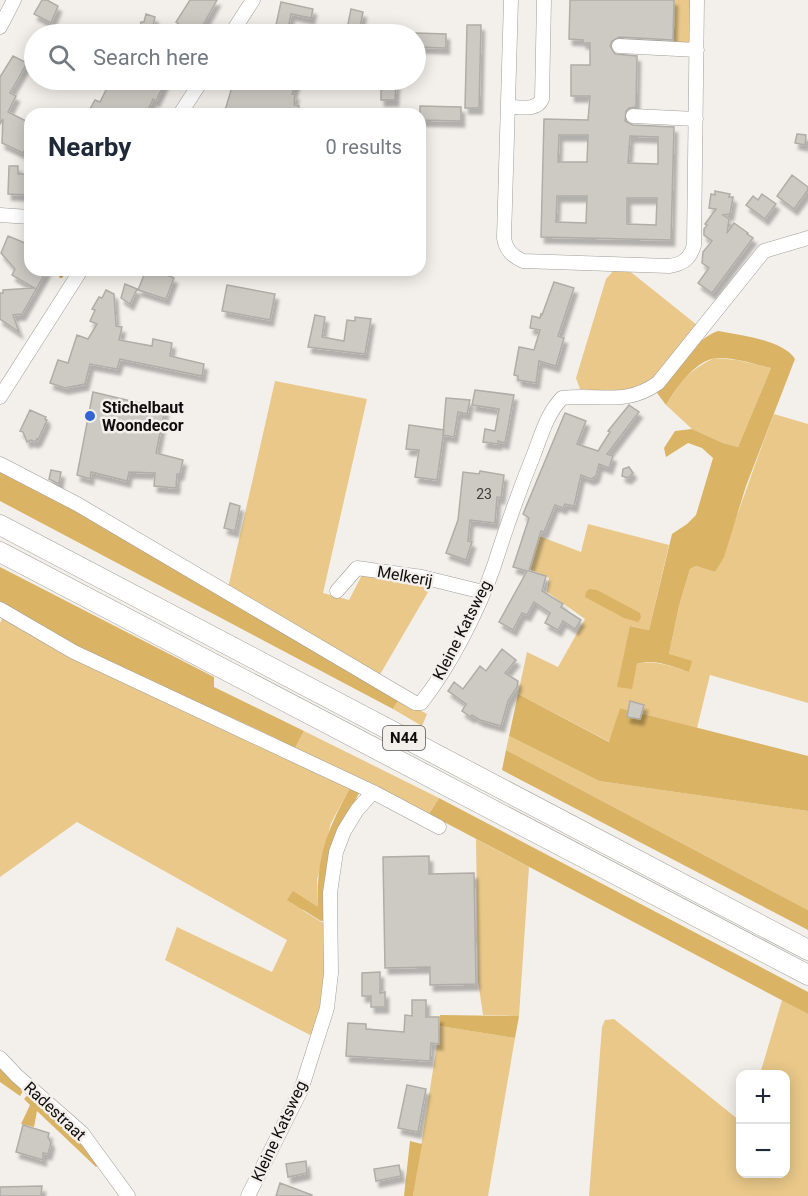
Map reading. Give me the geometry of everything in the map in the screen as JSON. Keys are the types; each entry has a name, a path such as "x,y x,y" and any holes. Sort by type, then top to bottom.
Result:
{"highway":[{"name":"N44","path":"0,525 808,950"},
{"name":"N44","path":"0,552 808,975"}],"street":[{"path":"0,27 14,0"},
{"path":"237,24 253,0"},
{"path":"511,0 504,238 508,250 523,261 669,266 689,258 694,245 697,0"},
{"path":"508,107 540,105 544,0"},
{"path":"620,46 697,50"},
{"path":"184,108 196,90"},
{"path":"633,116 696,119"},
{"path":"0,215 24,217"},
{"name":"Kleine Katsweg","path":"0,464 77,504 415,703 421,703 461,638 483,592 518,492 551,410 562,398 577,396 619,399 648,390 658,382 764,251 808,238"},
{"path":"0,397 77,276"},
{"name":"Melkerij","path":"337,591 357,568 422,578 483,592"},
{"path":"0,609 74,652 373,792 439,827"},
{"name":"Kleine Katsweg","path":"248,1196 301,1089 327,1008 331,973 330,893 336,852 344,831 357,810 373,792"},
{"name":"Radestraat","path":"0,1058 17,1076 82,1133 128,1196"}],"shaded area":[{"path":"674,0 693,0 690,45 659,42 673,42"},
{"path":"615,269 627,269 697,325 655,377 644,386 617,392 580,389 576,378 606,279"},
{"path":"718,331 771,343 781,347 795,359 746,486 724,557 715,572 696,566 690,569 679,606 669,654 692,661 689,672 664,664 644,662 637,664 632,689 617,687 630,626 649,630 672,534 696,515 713,458 702,448 688,443 666,457 664,448 675,431 692,429 738,447 771,368 730,359 708,360 686,377 666,405 657,393 692,349 709,335"},
{"path":"714,358 737,360 771,368 738,447 692,429 666,405 686,378"},
{"path":"275,381 367,399 323,593 349,600 362,575 431,587 378,678 228,588"},
{"path":"774,414 808,424 808,703 710,675 697,728 620,708 610,742 518,694 527,652 558,667 585,619 547,592 549,578 529,569 539,536 581,552 588,524 669,545 649,630 631,626 631,689 637,664 657,663 689,672 669,654 679,606 690,569 696,566 715,572"},
{"path":"0,469 86,516 399,699 393,709 0,501"},
{"path":"0,567 214,677 214,687 304,731 295,748 71,645 0,604"},
{"path":"589,589 597,590 640,613 641,618 638,622 624,618 585,597"},
{"path":"4,615 352,784 331,823 317,880 318,907 302,910 325,924 327,965 322,999 312,1036 165,960 177,927 272,972 287,940 77,822 0,877 0,623"},
{"path":"518,694 609,742 620,708 808,756 808,811 599,781 509,736"},
{"path":"399,699 427,714 422,726 393,709"},
{"path":"304,731 439,798 429,814 295,748"},
{"path":"509,736 599,781 808,811 808,910 506,750"},
{"path":"506,750 808,910 808,930 502,770"},
{"path":"352,784 361,789 335,842 328,920 321,921 287,900 293,891 318,907 319,872 325,843"},
{"path":"439,798 808,992 808,1014 429,814"},
{"path":"476,839 529,867 519,1016 483,1015 478,981"},
{"path":"782,1000 808,1014 808,1196 589,1196 602,1027 605,1020 614,1019 736,1118 736,1178 790,1178 790,1070 761,1070"},
{"path":"440,1015 519,1016 515,1038 440,1026"},
{"path":"440,1026 515,1038 488,1196 413,1196"},
{"path":"0,1064 25,1088 20,1096 0,1082"},
{"path":"30,1092 69,1124 101,1163 96,1167 37,1111 34,1127 21,1124 30,1105 24,1099"},
{"path":"410,1141 422,1144 413,1196 404,1196"}],"building":[{"path":"42,0 58,6 51,23 34,14"},
{"path":"190,0 217,0 204,24 176,22"},
{"path":"570,0 674,0 673,40 619,37 612,41 610,46 615,54 637,56 636,107 626,111 625,121 633,125 674,127 671,240 541,237 544,119 588,120 590,96 571,96 571,65 590,65 590,43 569,39","holes":["559,135 588,135 587,162 558,162","630,136 658,137 658,164 628,163","557,196 587,196 586,223 556,222","627,198 657,198 656,225 627,224"]},
{"path":"281,2 313,9 311,18 291,14 289,24 276,24"},
{"path":"351,9 363,12 361,24 348,24"},
{"path":"146,14 155,17 153,24 141,24 144,22"},
{"path":"467,25 481,25 479,108 465,108"},
{"path":"426,33 446,34 446,48 426,47"},
{"path":"13,56 24,62 24,68 10,93 16,96 8,112 24,120 23,153 2,143 0,77"},
{"path":"106,90 161,90 156,101 153,99 149,108 91,108 95,100 100,102"},
{"path":"231,90 293,90 294,105 299,106 299,108 226,108"},
{"path":"381,90 396,90 395,100 381,100"},
{"path":"420,106 461,107 461,121 426,120 426,108 420,108"},
{"path":"797,134 806,135 805,145 795,143"},
{"path":"9,166 18,166 18,174 24,174 24,195 8,194"},
{"path":"792,175 808,187 794,209 777,196"},
{"path":"715,191 730,194 729,197 733,197 730,214 723,215 729,219 727,233 734,223 753,238 712,293 698,283 709,268 702,263 703,252 712,241 704,235 704,229 716,209 709,208 711,194 715,195"},
{"path":"762,194 776,204 765,219 746,205 753,196 758,200"},
{"path":"8,236 24,243 24,276 44,276 22,314 13,315 19,332 0,319 0,293 3,293 3,290 34,288 12,275 15,269 1,253"},
{"path":"144,276 174,278 166,299 138,290"},
{"path":"554,282 574,288 558,336 564,338 556,366 539,361 536,383 518,380 518,376 514,375 519,347 534,350 540,330 530,328 532,316 540,318 542,315"},
{"path":"125,284 137,289 130,304 121,298"},
{"path":"227,285 275,294 270,320 222,311"},
{"path":"106,290 114,294 116,326 122,327 119,340 152,346 153,339 172,343 170,356 204,364 202,376 120,359 117,369 90,364 85,384 65,388 50,383 58,360 68,363 77,335 88,339 97,324 90,321 95,310 92,309"},
{"path":"315,315 325,317 322,337 344,341 347,320 355,321 355,317 371,319 365,354 308,347"},
{"path":"475,390 514,395 505,443 483,442 485,429 495,431 499,409 472,405"},
{"path":"93,392 165,409 156,453 183,460 180,474 177,474 176,488 154,486 155,473 129,472 127,481 91,472 90,479 77,475"},
{"path":"446,398 470,400 467,414 458,412 454,437 443,435"},
{"path":"629,405 639,412 607,454 613,456 609,468 599,464 596,476 591,479 581,475 574,506 565,504 563,508 555,505 544,532 541,531 529,571 546,576 542,591 563,604 561,607 581,620 575,629 563,621 558,630 545,623 550,613 534,602 527,615 522,613 513,630 499,622 527,571 513,567 529,518 523,514 565,413 586,421 577,444 598,451 610,432 608,431"},
{"path":"30,410 46,417 47,420 35,442 31,440 27,442 23,432 20,431"},
{"path":"409,425 444,430 437,480 415,477 419,450 406,449"},
{"path":"629,467 633,473 628,478 622,476 623,469"},
{"path":"51,470 61,472 59,484 49,479"},
{"path":"480,471 504,475 501,498 497,497 495,523 470,520 468,541 472,542 466,560 446,553 458,520 463,472 479,474"},
{"path":"230,503 240,506 235,531 224,528"},
{"path":"502,649 516,660 505,673 518,681 508,701 501,726 480,720 472,715 471,717 462,711 466,704 448,691 454,682 463,689 480,666 486,671"},
{"path":"630,701 644,705 640,719 627,717"},
{"path":"429,856 429,874 474,873 476,984 430,985 430,967 385,968 383,857"},
{"path":"380,972 380,993 385,992 385,1007 371,1007 371,996 362,996 362,973"},
{"path":"412,1000 426,1000 426,1017 439,1017 439,1044 431,1043 430,1061 346,1056 348,1023 366,1024 366,1029 404,1032 405,1015 412,1016"},
{"path":"407,1085 426,1089 418,1132 398,1128"},
{"path":"23,1125 49,1133 51,1143 48,1154 43,1153 43,1160 16,1152"},
{"path":"306,1161 307,1173 288,1177 286,1164"},
{"path":"399,1165 401,1176 376,1181 374,1169"},
{"path":"280,1183 312,1195 312,1196 276,1196"},
{"path":"42,1186 41,1196 0,1196 0,1187"}],"place":[{"name":"Stichelbaut Woondecor","path":"90,416"}]}
